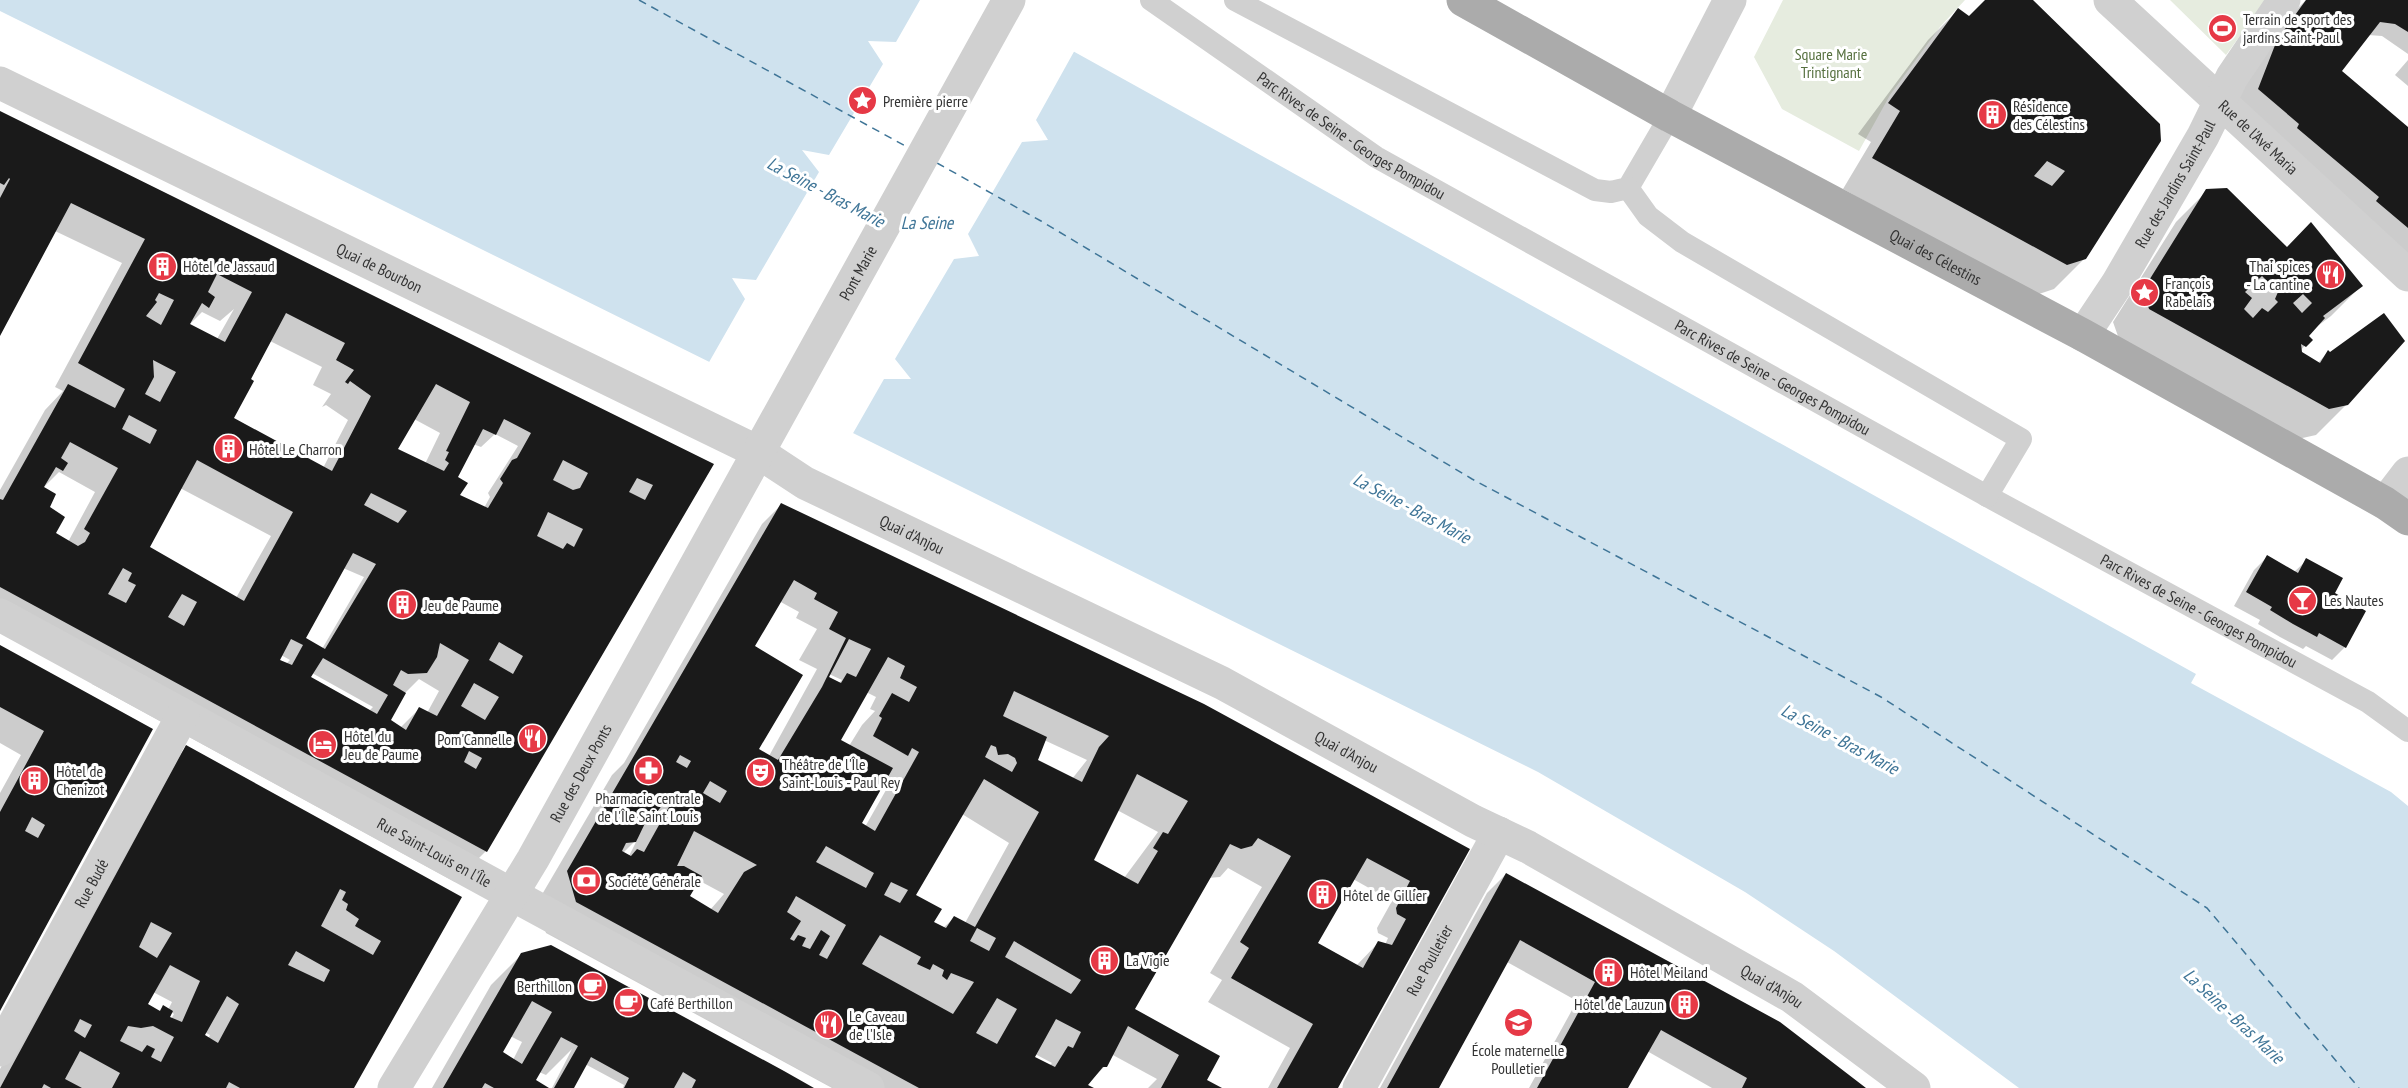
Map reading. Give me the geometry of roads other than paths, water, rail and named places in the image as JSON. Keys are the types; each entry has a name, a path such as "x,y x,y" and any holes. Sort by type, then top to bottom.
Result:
{"main road":[{"name":"Quai des Célestins","path":"1463,0 1670,116 2083,335 2396,511"}],"street":[{"name":"Pont Marie","path":"758,452 1009,0"},
{"path":"1670,116 1730,0"},
{"name":"Rue de l'Avé Maria","path":"2110,0 2408,275"},
{"name":"Rue des Jardins Saint-Paul","path":"2083,335 2116,284 2221,103 2232,77 2284,0"},
{"name":"Quai de Bourbon","path":"0,83 758,452"},
{"name":"Quai d'Anjou","path":"758,452 805,483 1222,683 1538,853 1791,997 1914,1088"},
{"name":"Rue des Deux Ponts","path":"394,1088 511,894 758,452"},
{"path":"2396,511 2408,473"},
{"name":"Rue Saint-Louis en l'Île","path":"0,615 868,1088"},
{"name":"Rue Budé","path":"0,1050 183,715"},
{"name":"Rue Poulletier","path":"1359,1088 1499,833"}],"lane":[{"name":"Parc Rives de Seine - Georges Pompidou","path":"1151,0 1376,157 1987,496 2368,702 2408,731"},
{"path":"1235,0 1595,190 1611,192 1628,188 1670,116"},
{"path":"1628,188 1648,216 1682,242 2021,439 1987,496"}],"water":[{"name":"La Seine","path":"0,0 981,0 2196,674 2191,683 2391,792 2408,806 2408,1088 2019,1088 1834,951 1745,892 1538,772 0,11"}],"place":[{"name":"Terrain de sport des jardins Saint-Paul","path":"2222,28"},
{"name":"Première pierre","path":"862,101"},
{"name":"Résidence des Célestins","path":"1992,115"},
{"name":"Hôtel de Jassaud","path":"162,266"},
{"name":"Thai spices - La cantine","path":"2331,275"},
{"name":"François Rabelais","path":"2144,292"},
{"name":"Hôtel Le Charron","path":"228,449"},
{"name":"Les Nautes","path":"2303,600"},
{"name":"Jeu de Paume","path":"403,605"},
{"name":"Pom'Cannelle","path":"533,739"},
{"name":"Hôtel du Jeu de Paume","path":"323,745"},
{"name":"Pharmacie centrale de l'Île Saint Louis","path":"648,770"},
{"name":"Théâtre de l'Île Saint-Louis - Paul Rey","path":"761,773"},
{"name":"Hôtel de Chenizot","path":"35,780"},
{"name":"Société Générale","path":"587,881"},
{"name":"Hôtel de Gillier","path":"1322,895"},
{"name":"La Vigie","path":"1105,960"},
{"name":"Hôtel Meiland","path":"1609,972"},
{"name":"Berthillon","path":"593,986"},
{"name":"Café Berthillon","path":"629,1003"},
{"name":"Hôtel de Lauzun","path":"1685,1004"},
{"name":"École maternelle Poulletier","path":"1518,1022"},
{"name":"Le Caveau de l'Isle","path":"828,1025"}],"park label":[{"name":"Square Marie Trintignant","path":"1831,63"}],"water label":[{"name":"La Seine - Bras Marie","path":"826,192"},
{"name":"La Seine - Bras Marie","path":"1412,508"},
{"name":"La Seine - Bras Marie","path":"1840,739"},
{"name":"La Seine - Bras Marie","path":"2234,1016"}]}
